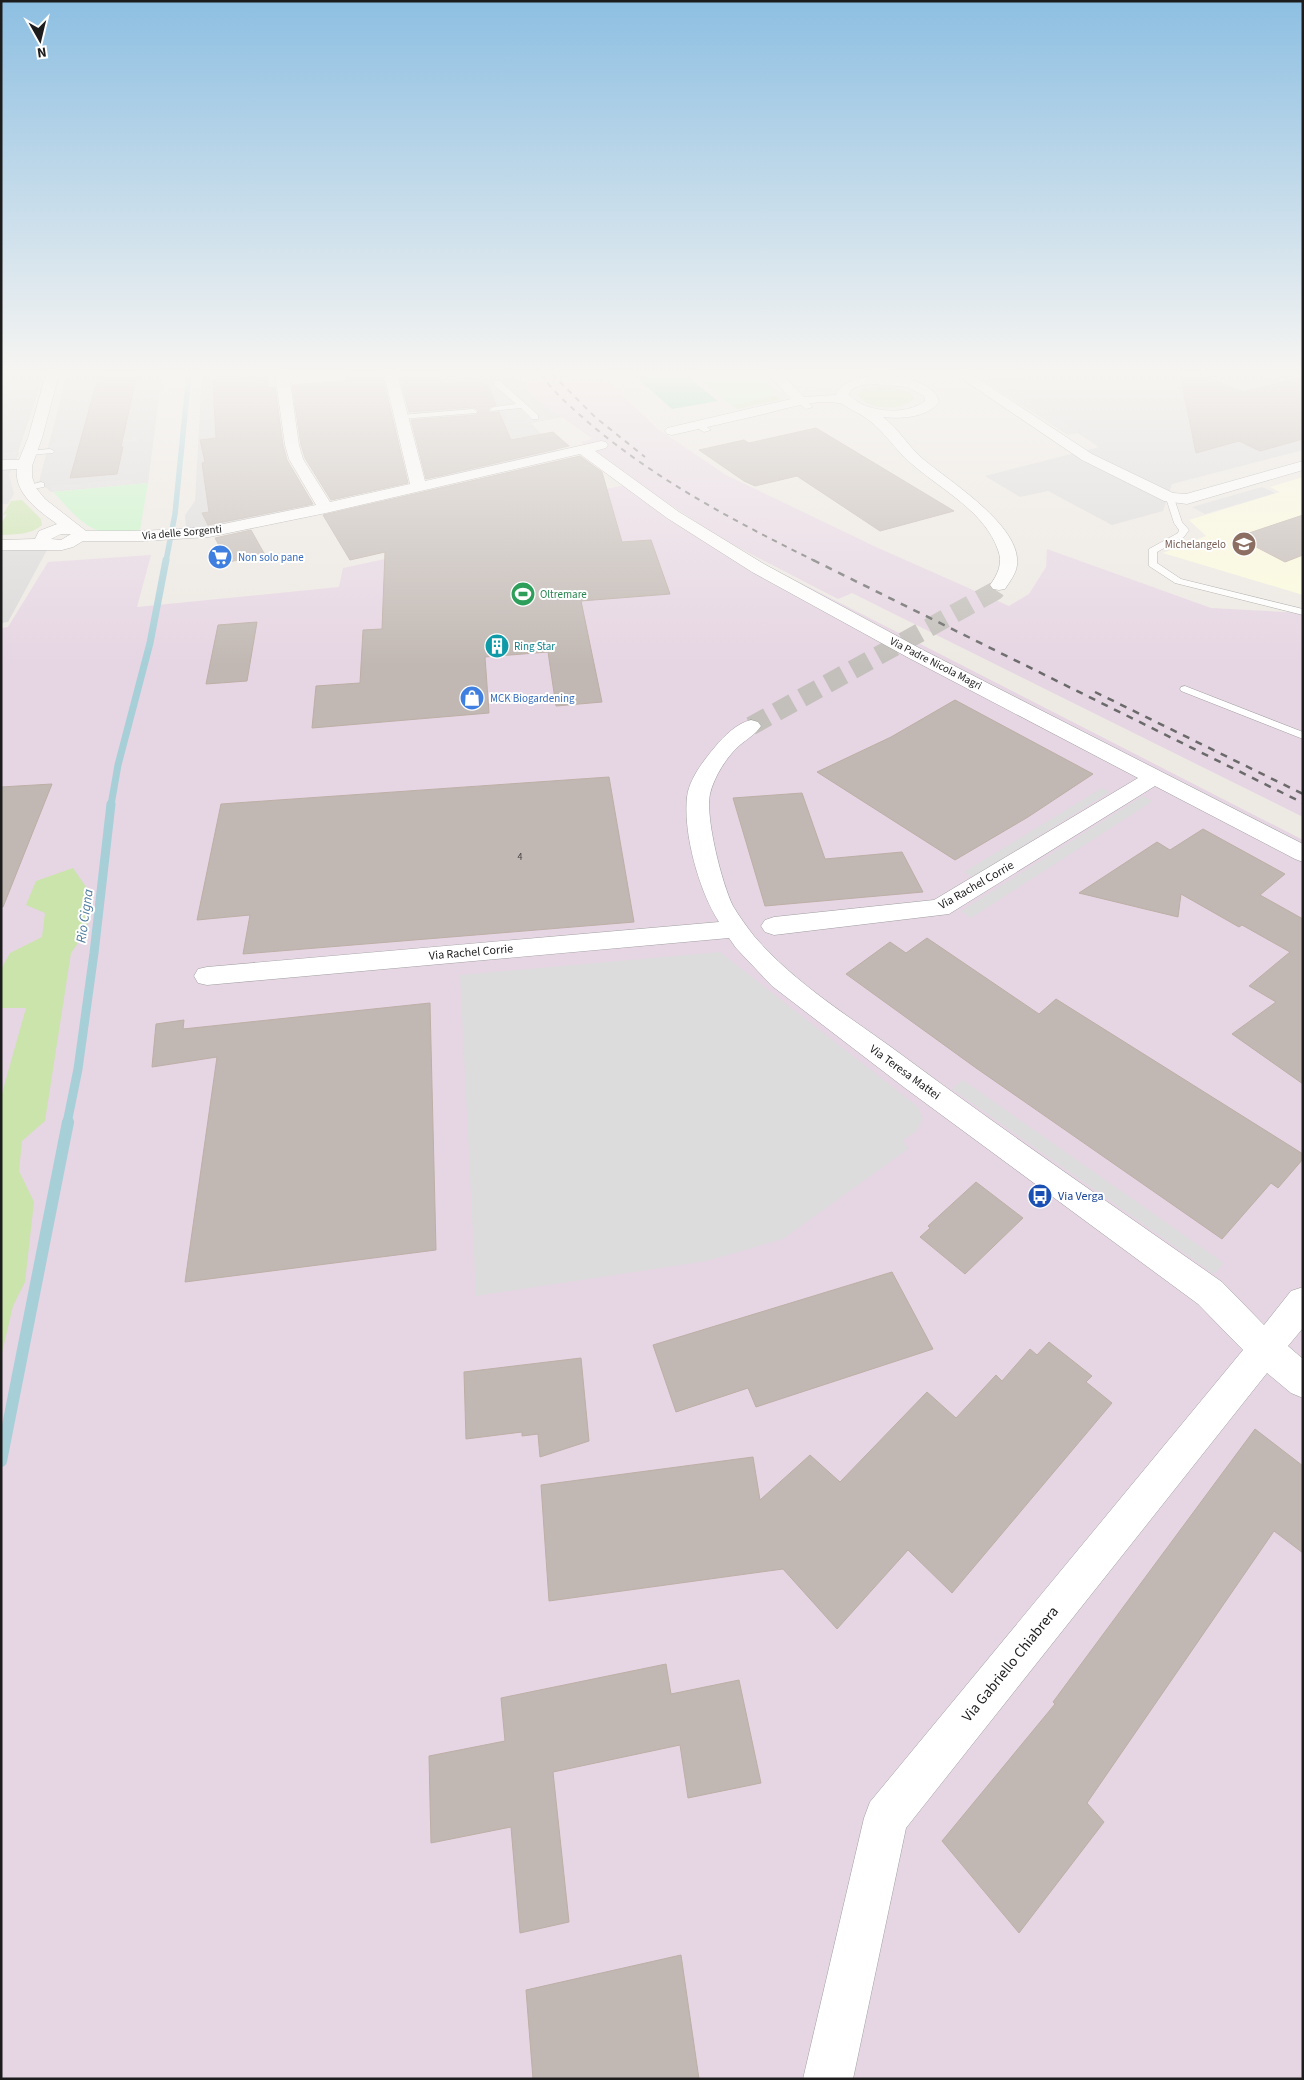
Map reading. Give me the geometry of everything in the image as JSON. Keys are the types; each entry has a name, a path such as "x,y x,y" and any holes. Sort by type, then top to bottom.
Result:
{"street":[{"path":"25,471 24,480 34,486 58,518 79,533"},
{"path":"303,471 326,508"},
{"path":"415,471 419,487"},
{"name":"Via delle Sorgenti","path":"46,538 64,529 79,533 142,536 220,530 490,471"},
{"name":"Via Padre Nicola Magri","path":"613,471 673,515 734,555 898,644 1303,854"},
{"path":"929,471 976,509 999,534 1005,544 1010,561 999,585"},
{"path":"1115,471 1170,498 1186,499 1282,471"},
{"path":"7,544 46,538 58,518"},
{"name":"Via Teresa Mattei","path":"751,726 730,742 714,762 701,786 698,796 700,833 721,906 735,930 755,954 781,979 915,1080 1210,1292 1264,1348 1303,1381"},
{"name":"Via Rachel Corrie","path":"774,926 940,908 1155,777"},
{"name":"Via Rachel Corrie","path":"207,976 735,930"},
{"name":"Via Gabriello Chiabrera","path":"828,2079 886,1818 1303,1302"}],"lane":[{"path":"1170,498 1178,523 1184,530 1181,535 1152,551 1152,564 1178,581 1303,612"},
{"path":"1185,689 1303,736"}],"shaded area":[{"path":"1,471 11,471 9,475 14,494 8,504 1,504"},
{"path":"42,471 150,471 148,483 51,492 39,482"},
{"path":"197,471 284,471 310,507 210,527 186,528 185,515 195,501"},
{"path":"428,471 474,471 443,478 429,475"},
{"path":"621,471 720,471 876,547 1009,606 1029,594 1046,567 1047,549 1211,608 1303,613 1303,817 852,593 838,599 722,539"},
{"path":"1004,471 1222,471 1172,484 1163,511 1112,525 1048,491 1020,497 985,476"},
{"name":"Michelangelo","path":"1303,477 1303,595 1163,553 1206,536 1189,520 1280,492 1270,487"},
{"path":"132,479 131,484 51,491 52,486"},
{"path":"635,483 719,541 1303,840 1303,2079 1,2079 1,628 8,627 48,562 151,555 137,607 339,587 343,568 394,557 506,510"},
{"path":"1262,487 1275,493 1205,514 1192,507"},
{"path":"48,548 8,622 1,623 1,551"},
{"path":"1102,788 1110,792 972,877 964,872"},
{"path":"1143,796 1153,801 971,918 961,911"},
{"path":"720,952 918,1107 923,1119 917,1131 903,1140 908,1149 783,1239 707,1261 476,1296 460,975"},
{"path":"963,1080 1224,1263 1214,1274 952,1089"}],"green space":[{"path":"148,483 140,530 105,532 90,527 76,516 53,492"},
{"path":"22,500 41,519 42,525 33,531 1,535 1,524 7,514 3,515 11,501"},
{"path":"73,868 93,897 87,930 71,953 45,1121 22,1141 19,1171 34,1202 25,1282 13,1306 1,1357 1,1097 26,1008 1,1008 1,969 10,953 42,937 45,913 26,905 36,881"}],"building":[{"path":"72,471 118,471 117,474 70,478"},
{"path":"203,471 294,471 313,504 208,525 202,513 209,512"},
{"path":"313,471 405,471 408,483 331,500"},
{"path":"424,471 460,471 426,479"},
{"path":"514,471 601,471 622,542 651,540 670,594 581,601 602,702 556,706 548,652 485,657 489,713 312,728 316,686 360,683 363,630 382,629 385,552 350,560 323,515"},
{"path":"730,471 888,471 954,511 880,531 797,476 755,486"},
{"path":"1303,515 1303,555 1285,562 1237,537"},
{"path":"251,530 265,555 228,562 215,538"},
{"path":"257,622 247,681 206,684 218,625"},
{"path":"955,700 1093,774 1028,817 955,860 817,772 891,737"},
{"path":"609,777 634,922 243,954 250,915 197,920 221,804"},
{"path":"52,784 3,907 1,907 1,787"},
{"path":"802,793 825,859 902,852 923,892 765,906 733,798"},
{"path":"1203,829 1285,874 1260,895 1303,919 1303,1084 1232,1034 1276,1002 1249,986 1290,952 1242,925 1239,927 1181,894 1178,917 1079,893 1157,842 1170,850"},
{"path":"927,938 1039,1014 1056,999 1303,1154 1303,1159 1278,1188 1271,1183 1222,1239 976,1068 846,974 890,942 906,953"},
{"path":"430,1003 436,1250 185,1282 217,1057 152,1067 156,1024 184,1020 183,1029"},
{"path":"976,1182 1023,1218 965,1274 920,1237 930,1228 928,1226"},
{"path":"892,1272 933,1349 756,1407 748,1388 676,1412 653,1345"},
{"path":"1049,1342 1092,1376 1086,1382 1112,1403 952,1593 908,1550 837,1629 783,1569 549,1601 541,1485 753,1457 760,1500 810,1455 840,1482 927,1392 956,1418 996,1375 1002,1381 1030,1349 1037,1355"},
{"path":"581,1358 589,1441 540,1457 538,1434 522,1436 522,1432 466,1439 464,1372"},
{"path":"1255,1429 1303,1466 1303,1553 1274,1531 1087,1803 1104,1822 1019,1933 942,1841 1055,1704 1053,1702"},
{"path":"666,1664 671,1694 739,1680 761,1783 688,1798 680,1745 553,1772 569,1922 520,1933 511,1827 431,1843 429,1756 505,1741 501,1698"},
{"path":"681,1955 699,2079 533,2079 526,1990"}],"waterway":[{"name":"Rio Cigna","path":"166,561 175,514 179,471"},
{"name":"Rio Cigna","path":"111,805 118,765 150,643 166,560"},
{"name":"Rio Cigna","path":"67,1123 78,1069 94,953 111,804"},
{"name":"Rio Cigna","path":"1,1461 68,1122"}],"tunnel":[{"path":"751,726 995,591 999,585"}],"railway":[{"path":"654,471 726,515 814,561"},
{"path":"814,561 1303,803"},
{"path":"1095,692 1303,794"}],"place":[{"name":"Michelangelo","path":"1244,544"},
{"name":"Non solo pane","path":"220,557"},
{"name":"Oltremare","path":"523,594"},
{"name":"Ring Star","path":"497,646"},
{"name":"MCK Biogardening","path":"472,698"},
{"name":"Via Verga","path":"1040,1196"}]}
